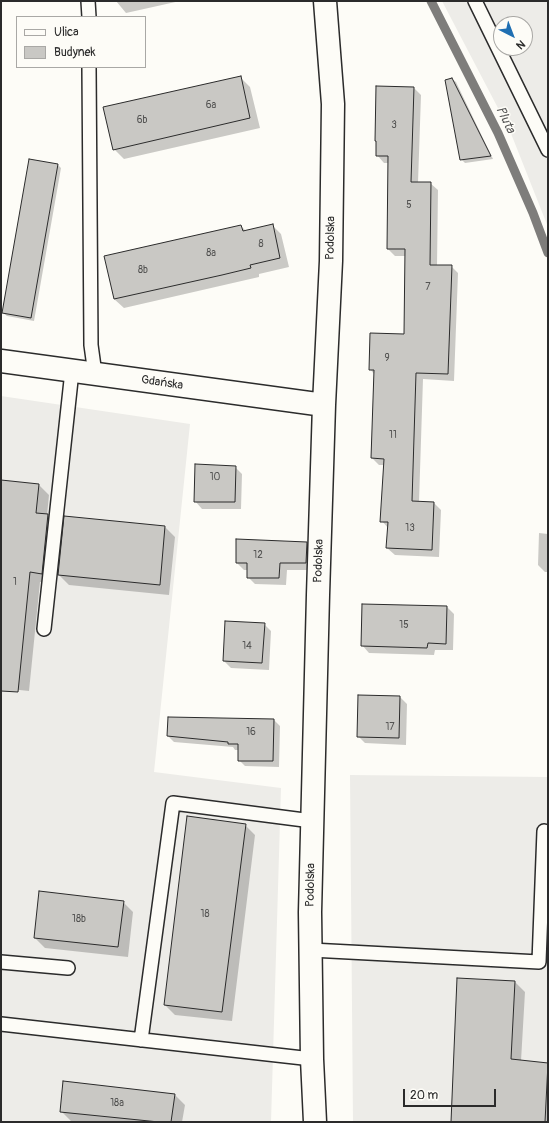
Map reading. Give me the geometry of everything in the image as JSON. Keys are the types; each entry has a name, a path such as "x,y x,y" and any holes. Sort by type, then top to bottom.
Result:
{"street":[{"name":"Podolska","path":"315,1122 312,1059 312,821 324,405 331,261 333,104 325,1"},
{"name":"Gdańska","path":"1,361 324,405"}],"lane":[{"path":"88,1 89,16"},
{"path":"475,1 548,150"},
{"path":"89,68 91,345 95,374"},
{"path":"44,629 72,371"},
{"path":"142,1040 173,803 312,821"},
{"path":"311,950 539,962 544,831"},
{"path":"1,962 68,968"},
{"path":"1,1024 312,1059"}],"shaded area":[{"path":"442,1 548,1 548,227 510,131"},
{"path":"1,396 190,424 154,772 281,788 271,1122 1,1122"},
{"path":"350,775 548,777 548,1122 353,1122"}],"building":[{"path":"241,76 250,118 113,150 103,107"},
{"path":"452,78 491,156 460,160 445,80"},
{"path":"376,86 414,87 411,182 431,182 430,265 452,265 448,374 416,373 412,501 434,502 432,550 386,548 388,522 380,522 384,459 371,458 374,370 369,370 370,333 404,334 405,249 387,249 388,156 376,156"},
{"path":"29,159 58,164 31,318 2,313"},
{"path":"273,224 280,258 250,265 251,268 114,299 104,256 241,225 243,231"},
{"path":"195,464 236,466 235,502 194,502"},
{"path":"1,480 39,484 36,513 48,514 42,574 30,572 18,692 1,691"},
{"path":"64,516 165,526 160,585 58,575"},
{"path":"236,539 307,542 306,563 280,563 279,578 247,578 247,563 236,563"},
{"path":"362,604 447,606 446,644 428,643 427,648 361,646"},
{"path":"225,621 265,623 262,663 223,661"},
{"path":"358,695 400,696 399,738 357,737"},
{"path":"168,717 274,719 273,761 238,761 238,744 167,736"},
{"path":"187,816 246,824 222,1012 164,1005"},
{"path":"39,891 124,901 118,947 34,938"},
{"path":"457,978 515,981 511,1059 548,1063 545,1122 451,1122"},
{"path":"63,1081 175,1094 171,1122 60,1112"}],"waterway":[{"name":"Pluta","path":"431,1 498,133 533,213 548,253"}]}
